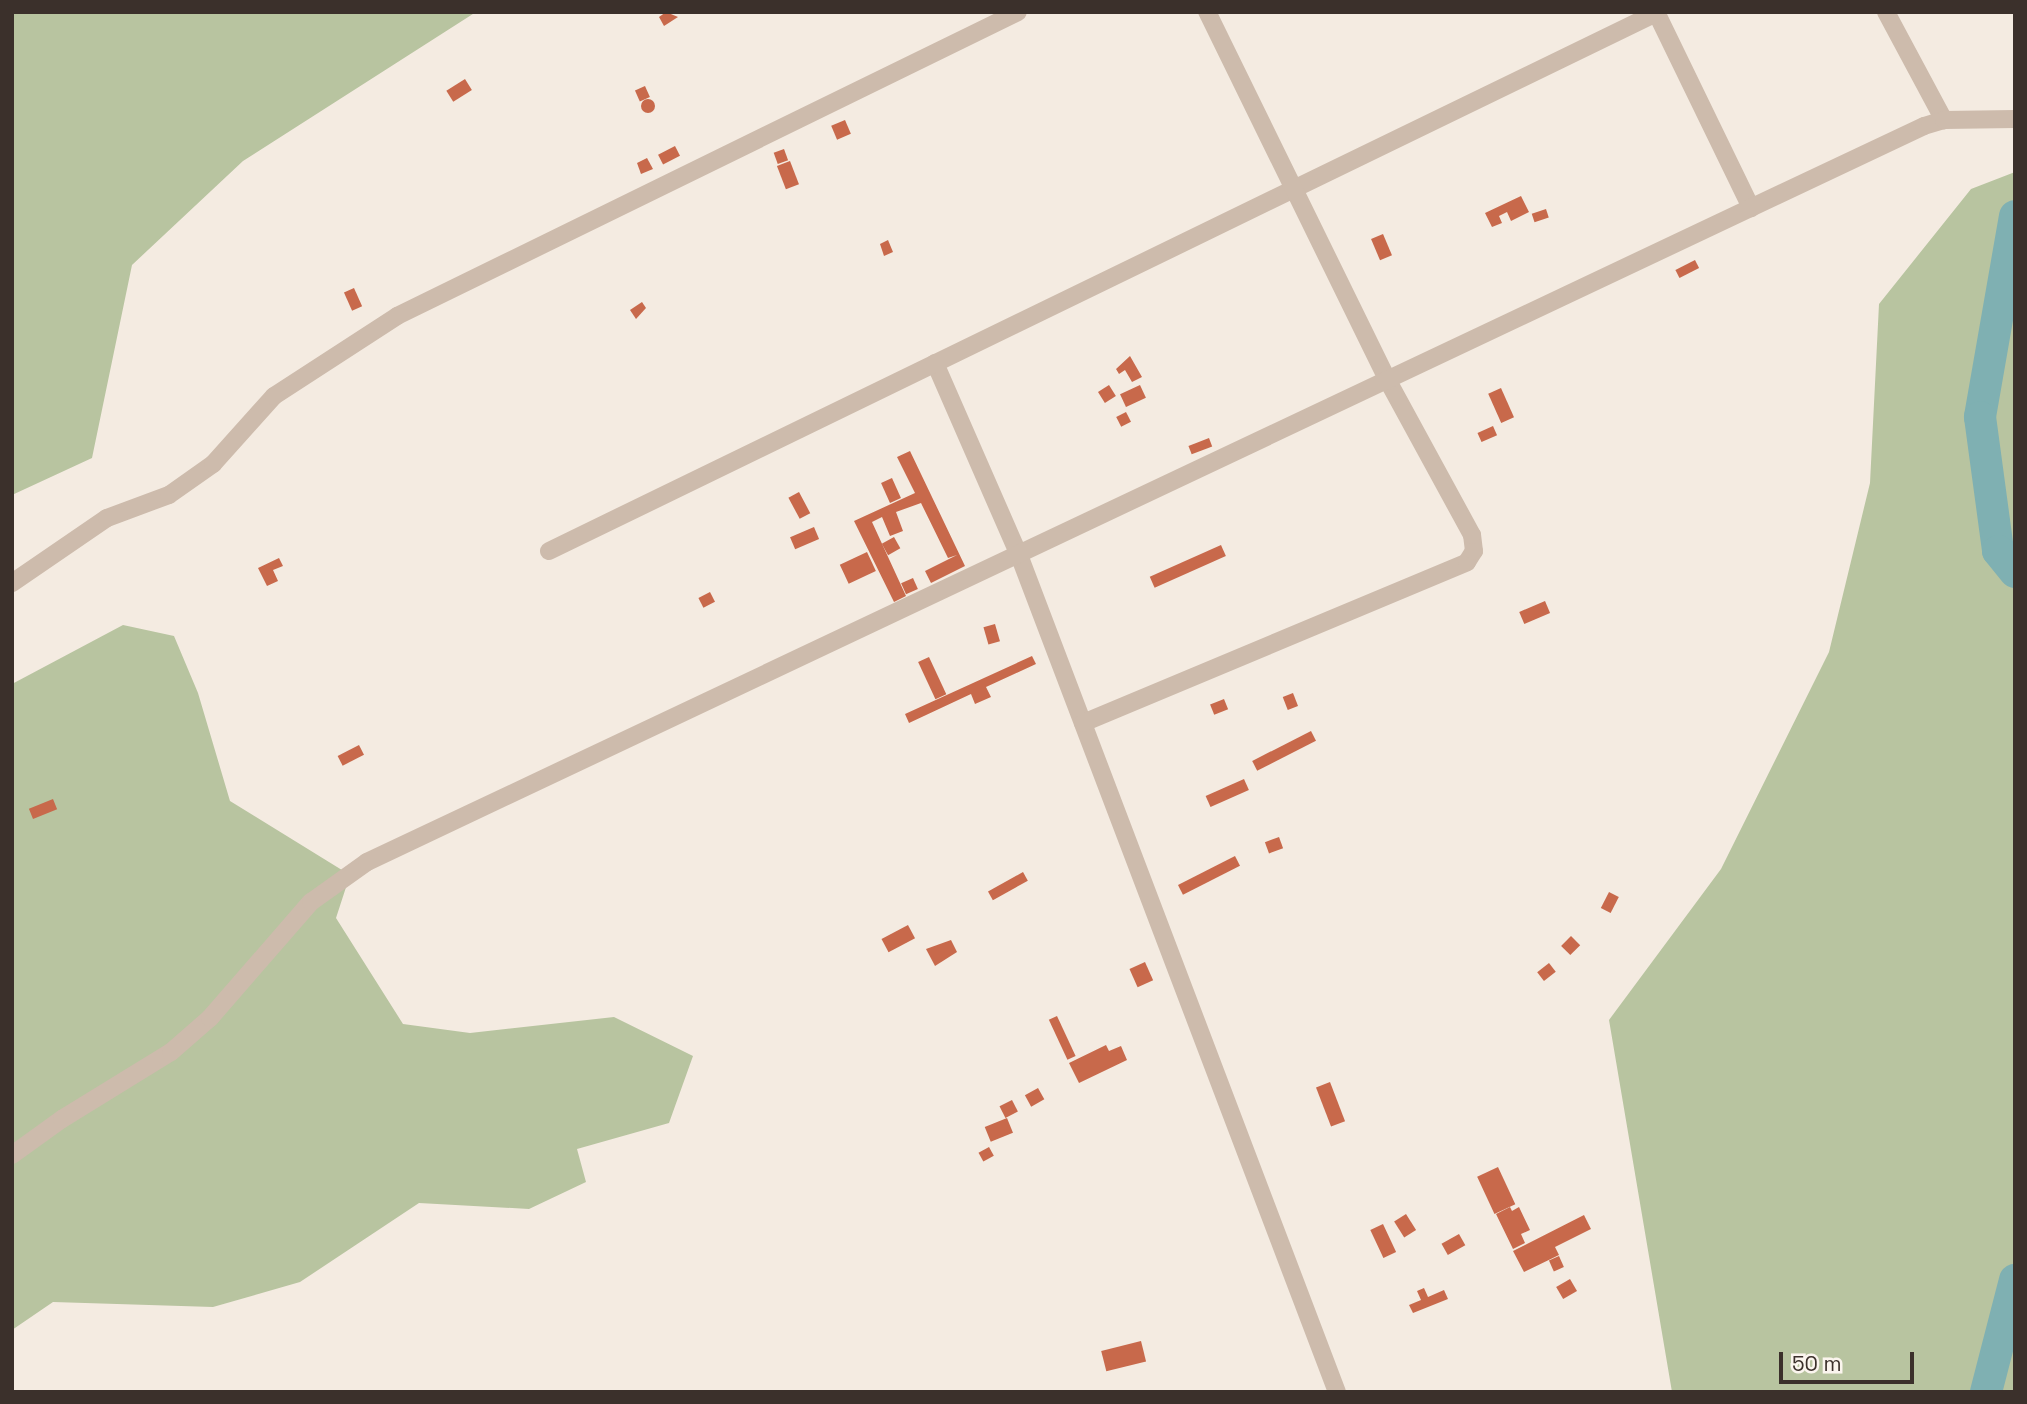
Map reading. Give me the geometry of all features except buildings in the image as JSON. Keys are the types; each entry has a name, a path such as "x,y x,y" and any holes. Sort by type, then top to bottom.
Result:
{"street":[{"path":"12,583 107,517 169,495 213,464 274,396 397,316 1018,12"},
{"path":"1083,723 1467,562 1474,551 1472,536 1388,381 1207,12"},
{"path":"549,551 1657,12 1751,208"},
{"path":"1886,12 1944,120"},
{"path":"12,1155 62,1119 171,1052 210,1018 311,902 367,862 1751,208 1944,120 2015,119"},
{"path":"935,363 1019,555 1337,1392"}],"green space":[{"path":"12,12 476,12 243,161 132,265 92,458 12,495"},
{"path":"2015,172 2015,1392 1672,1392 1609,1020 1721,869 1829,652 1870,483 1879,304 1971,189"},
{"path":"123,625 174,636 198,693 230,801 350,875 336,918 403,1024 470,1033 614,1017 693,1056 669,1123 577,1149 586,1182 529,1209 419,1203 300,1282 213,1307 53,1302 12,1330 12,684"}],"waterway":[{"path":"2015,216 1980,417 1998,551 2015,572"},
{"path":"1986,1392 2015,1280"}]}
